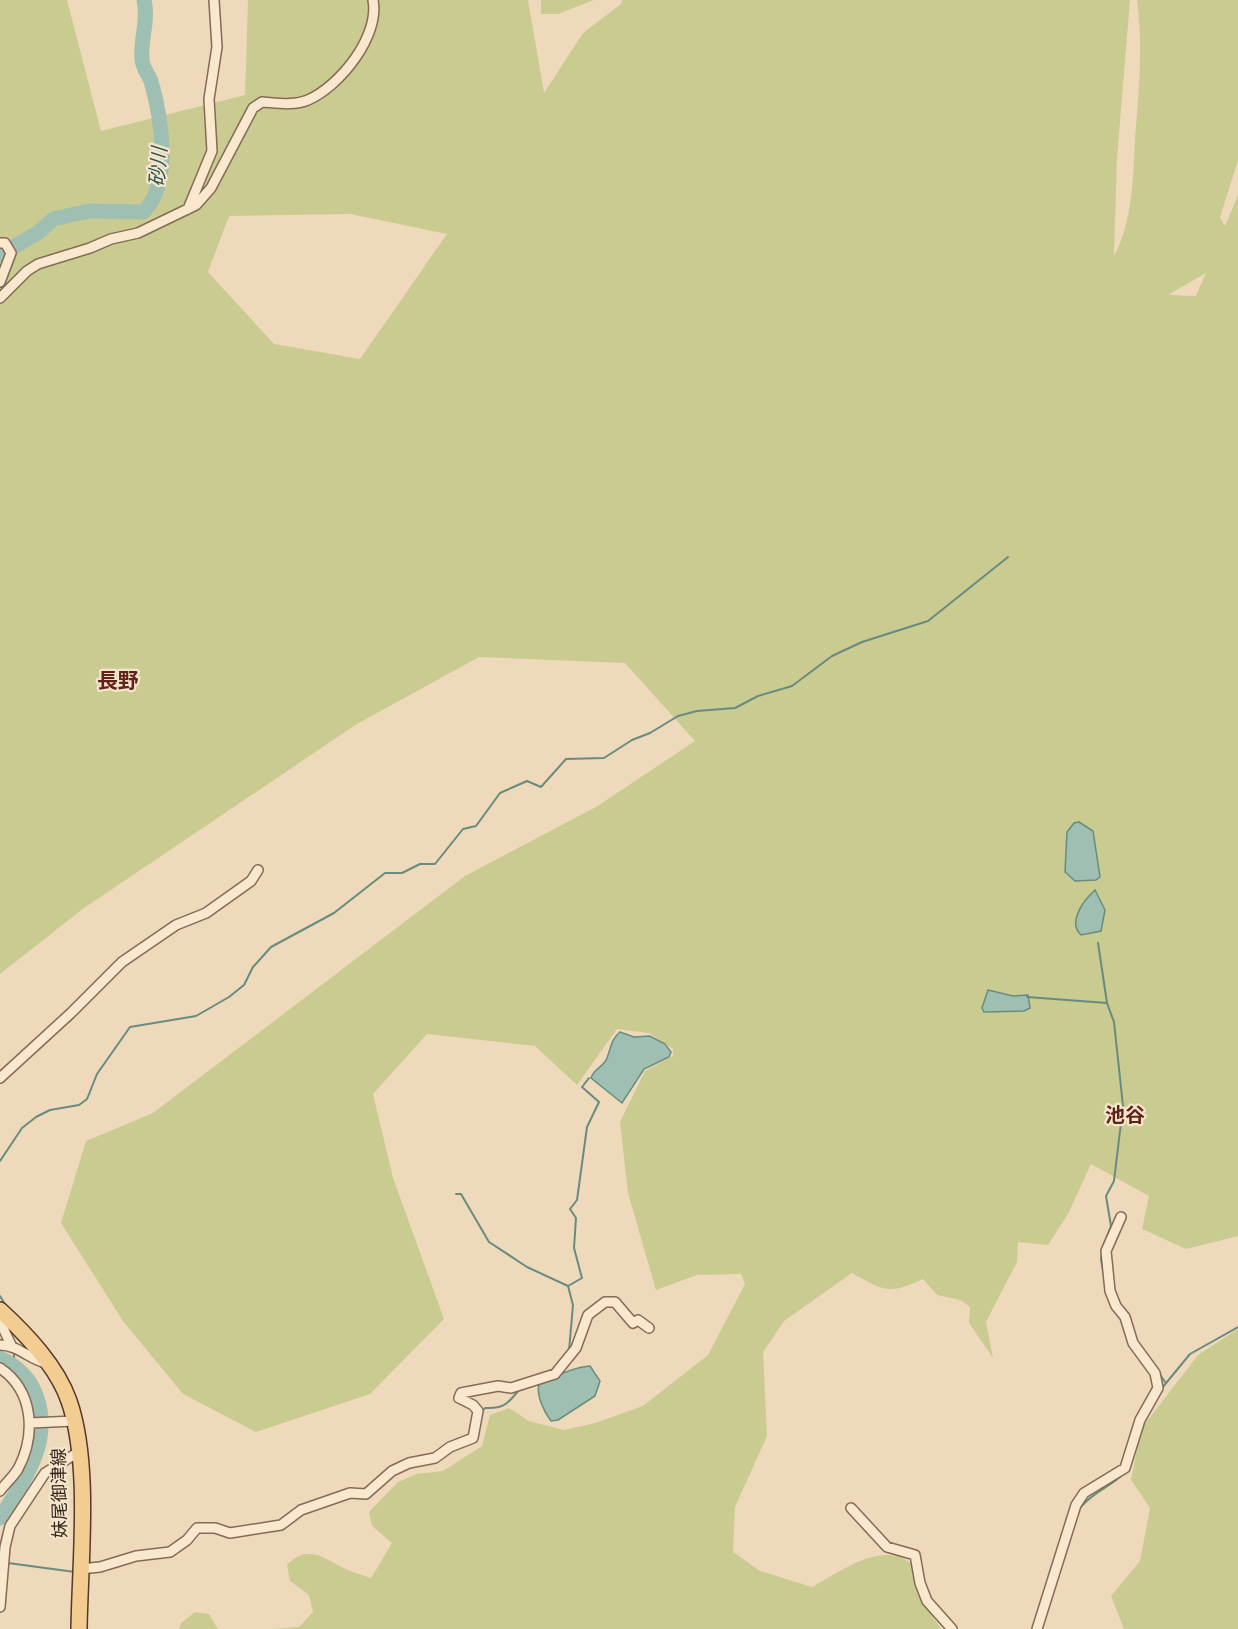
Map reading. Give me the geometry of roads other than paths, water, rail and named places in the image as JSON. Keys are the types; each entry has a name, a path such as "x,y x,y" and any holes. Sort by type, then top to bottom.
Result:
{"main road":[{"name":"妹尾御津線","path":"2,1311 46,1364 69,1400 80,1451 79,1629"}],"street":[{"path":"188,209 212,150 209,99 217,46 214,0"},
{"path":"0,298 27,271 38,264 90,248 111,238 138,233 196,205 211,188 254,108 262,102 289,104 308,100 330,84 356,58 368,36 375,12 373,0"},
{"path":"0,282 10,259 6,246"},
{"path":"0,1078 71,1014 122,962 176,925 206,914 250,881 258,870"},
{"path":"1037,1629 1076,1505 1084,1493 1125,1468 1140,1420 1158,1388 1155,1373 1132,1339 1110,1291 1105,1259 1111,1235 1121,1216"},
{"path":"80,1569 100,1567 136,1556 170,1552 197,1528 215,1528 230,1533 273,1527 288,1521 301,1510 341,1495 366,1494 392,1471 435,1458 450,1447 473,1438 478,1411 473,1405 459,1398 461,1393 498,1386 511,1388 559,1370 576,1348 588,1315 605,1302 615,1302 633,1323 638,1320 649,1328"},
{"path":"2,1311 4,1330 11,1345 36,1361 46,1364"},
{"path":"0,1345 11,1345"},
{"path":"0,1368 16,1382 27,1403 31,1430 16,1471 0,1491"},
{"path":"30,1423 74,1421"},
{"path":"0,1607 2,1547 10,1526 45,1473 80,1451"},
{"path":"851,1508 887,1547 915,1555 920,1583 927,1601 952,1629"}],"waterway":[{"name":"砂川","path":"0,255 39,232 53,219 89,211 143,212 152,200 158,185 162,149 155,96 142,62 146,15 144,0"},
{"path":"0,1161 22,1128 36,1117 50,1110 79,1105 87,1099 97,1074 130,1027 196,1016 229,997 244,985 253,967 271,947 334,913 385,873 402,873 420,864 435,864 463,829 476,826 500,793 527,781 541,787 566,759 604,758 632,740 650,733 678,716 697,711 735,708 758,696 792,686 832,656 862,642 928,621 1008,557"},
{"path":"1098,943 1107,1003 1114,1022 1123,1106 1114,1181 1106,1196 1111,1226 1104,1244"},
{"path":"1027,997 1107,1003"},
{"path":"569,1351 573,1305 568,1286 582,1278 574,1248 576,1218 570,1209 577,1200 587,1127 599,1102 582,1087 589,1078"},
{"path":"456,1194 461,1194 489,1242 527,1267 568,1286"},
{"path":"1102,1253 1104,1276"},
{"path":"0,1296 6,1306"},
{"path":"1162,1388 1190,1354 1238,1327"},
{"path":"9,1329 14,1343"},
{"path":"14,1352 14,1365"},
{"name":"砂川","path":"0,1358 18,1369 27,1379 37,1398 41,1415 41,1431 33,1461 0,1518"},
{"path":"1159,1373 1165,1382"},
{"path":"482,1412 485,1408 505,1404 519,1390"},
{"path":"1079,1509 1087,1500 1126,1471 1135,1450"},
{"path":"284,1528 294,1521"},
{"path":"1056,1583 1070,1537"},
{"path":"8,1563 75,1572"},
{"path":"1042,1629 1044,1620"}],"district":[{"name":"長野","path":"118,682"},
{"name":"池谷","path":"1125,1116"}]}
